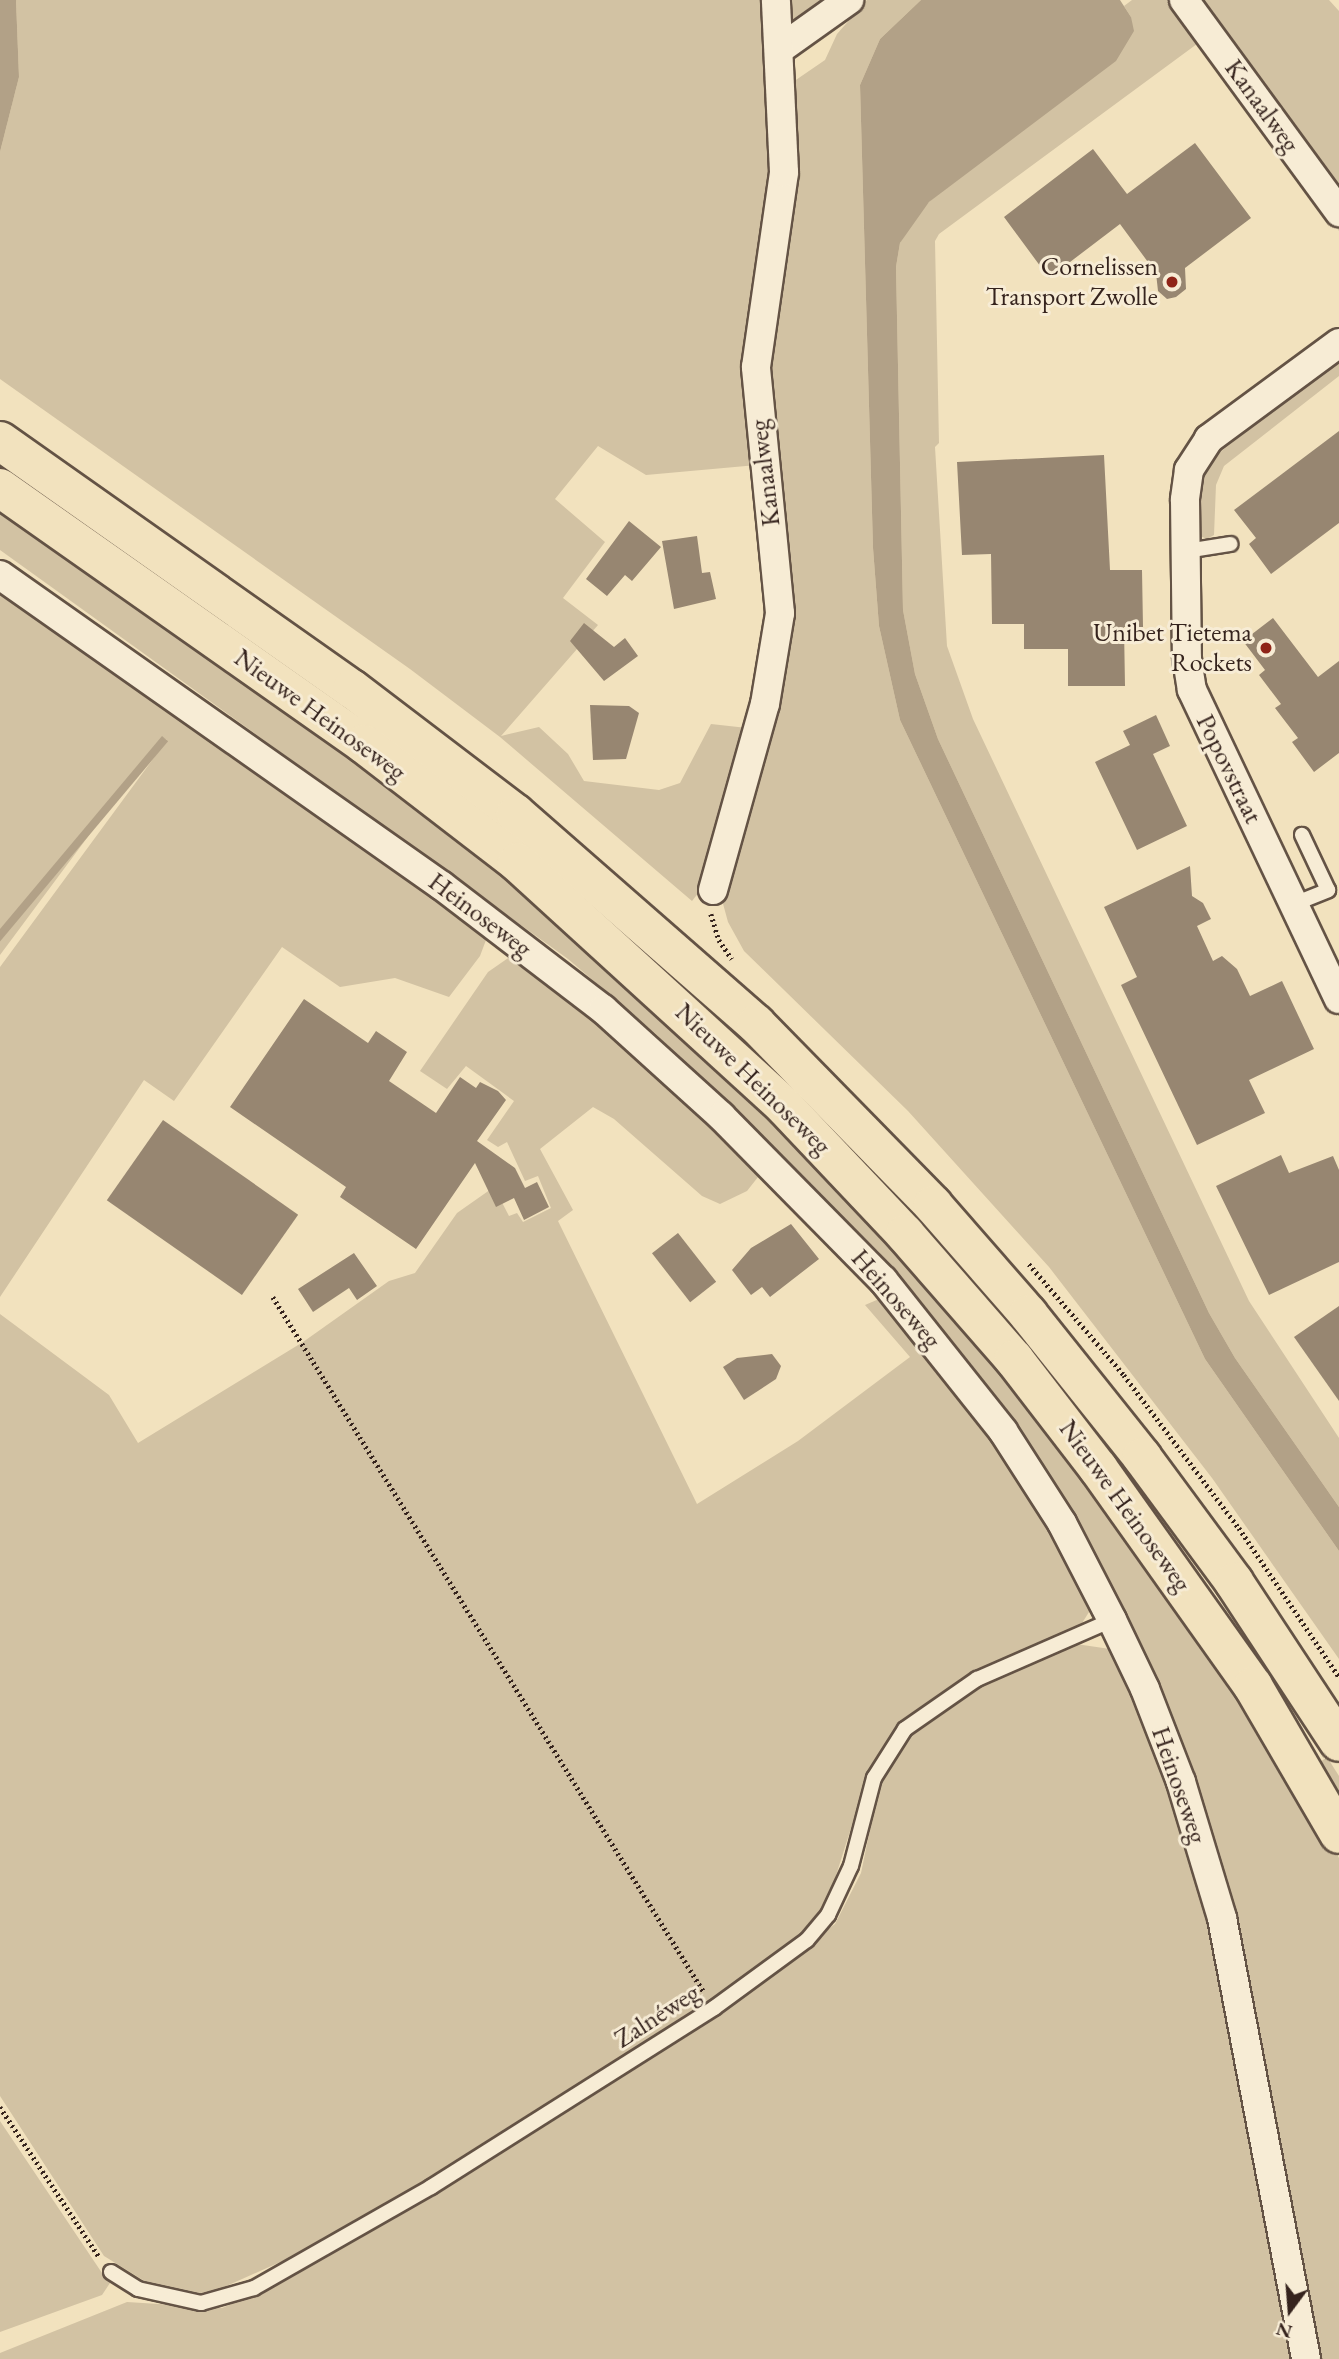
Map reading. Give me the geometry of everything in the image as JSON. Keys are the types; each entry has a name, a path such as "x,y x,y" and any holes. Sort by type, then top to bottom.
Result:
{"highway":[{"name":"Nieuwe Heinoseweg","path":"0,441 352,689 516,814 756,1024 933,1205 1028,1314 1234,1582 1339,1742"},
{"name":"Nieuwe Heinoseweg","path":"0,488 364,744 517,862 785,1107 987,1328 1098,1468 1253,1686 1339,1834"}],"street":[{"name":"Kanaalweg","path":"713,890 765,704 779,612 756,367 784,172 776,0"},
{"path":"780,48 849,0"},
{"name":"Kanaalweg","path":"1184,0 1339,212"},
{"name":"Popovstraat","path":"1339,343 1209,439 1187,478 1186,551 1186,659 1192,690 1339,999"},
{"name":"Heinoseweg","path":"0,575 507,933 613,1018 711,1107 883,1280 1003,1431 1062,1523 1112,1620 1145,1689 1181,1782 1222,1919 1306,2359"}],"lane":[{"path":"1186,551 1230,544"},
{"path":"1294,904 1328,890 1302,835"},
{"name":"Zalnéweg","path":"111,2272 138,2289 201,2303 254,2288 431,2187 714,2008 807,1940 828,1915 851,1866 874,1778 905,1729 977,1679 1112,1620"}],"path":[{"path":"273,1297 714,2008"},
{"path":"0,2107 111,2272"}],"shaded area":[{"path":"0,0 16,0 19,77 0,152"},
{"path":"16,0 771,0 780,104 757,465 646,475 598,446 555,499 605,542 563,598 598,625 501,736 539,727 568,754 584,781 659,790 680,783 711,724 747,728 707,882 692,901 500,737 410,669 0,379 0,152 19,77"},
{"path":"782,0 833,0 795,25 789,23"},
{"path":"867,0 921,0 880,39 860,85 873,548 879,626 900,720 1205,1359 1339,1551 1339,1659 1212,1478 1049,1267 908,1111 744,951 728,922 722,900 771,712 765,414 790,84 825,60 837,34"},
{"path":"921,0 1120,0 1131,17 1134,31 1116,61 929,202 900,243 896,267 903,610 915,674 938,739 1209,1313 1235,1358 1339,1507 1339,1551 1205,1359 900,720 879,626 873,548 860,85 880,39"},
{"path":"1132,0 1176,0 1339,222 1339,231 1201,41 939,234 935,241 939,443 935,447 947,646 973,719 1249,1301 1339,1438 1339,1507 1235,1358 1209,1313 938,739 915,674 903,610 896,267 900,243 918,212 1131,17 1124,6"},
{"path":"1195,0 1329,0 1339,11 1339,200"},
{"path":"1339,359 1339,376 1224,466 1216,485 1214,535 1207,539 1200,536 1199,485 1210,460"},
{"path":"0,502 386,778 598,952 845,1190 1088,1473 1308,1801 1339,1858 1339,2359 1322,2359 1243,1962 1053,1488 994,1394 879,1252 656,1034 568,959 0,550"},
{"path":"0,590 485,930 486,940 480,956 449,997 395,978 340,987 282,947 174,1101 144,1080 0,1297 0,967 167,740 162,737 0,955"},
{"path":"162,736 168,741 0,942 0,929"},
{"path":"511,956 624,1039 762,1172 747,1191 720,1204 702,1196 614,1119 593,1107 540,1149 573,1210 558,1221 697,1504 798,1441 910,1357 865,1305 886,1296 990,1429 1090,1594 1089,1612 1079,1628 961,1681 903,1724 865,1784 826,1907 792,1944 702,2010 334,2238 222,2288 197,2294 156,2288 104,2256 0,2096 0,1314 109,1395 138,1443 303,1342 389,1281 415,1273 457,1213 494,1187 509,1216 517,1213 523,1222 551,1208 538,1176 525,1181 507,1142 498,1147 487,1140 514,1101 466,1066 447,1089 420,1071 488,972"},
{"path":"1076,1644 1110,1649 1124,1665 1202,1878 1297,2359 0,2359 0,2353 127,2302 222,2308 276,2285 565,2112 720,2012 835,1924 861,1873 879,1786 912,1733 964,1695"},
{"path":"1327,1757 1339,1776 1339,1799 1319,1763"},
{"path":"0,2121 102,2273 112,2280 102,2295 0,2332"}],"building":[{"path":"1195,143 1251,218 1185,268 1186,289 1176,297 1167,299 1158,291 1156,273 1120,224 1049,278 1004,217 1093,149 1127,194"},
{"path":"1339,431 1339,523 1271,574 1249,544 1256,538 1234,510"},
{"path":"1104,455 1110,570 1142,570 1143,627 1124,627 1125,686 1068,686 1068,649 1024,649 1024,624 992,624 991,554 962,555 957,462"},
{"path":"629,521 661,547 632,581 625,575 607,596 586,579"},
{"path":"697,536 702,573 710,572 716,599 674,609 662,541"},
{"path":"1273,618 1318,677 1339,661 1339,753 1314,772 1292,742 1298,738 1275,708 1281,704 1259,675 1265,670 1243,641"},
{"path":"584,623 614,647 625,638 638,656 604,681 570,641"},
{"path":"590,705 629,706 639,713 626,759 593,760"},
{"path":"1156,715 1170,746 1153,754 1187,826 1137,850 1095,762 1130,745 1123,731"},
{"path":"1190,866 1192,896 1203,903 1211,919 1197,926 1213,961 1222,956 1237,969 1250,996 1282,981 1314,1049 1249,1080 1265,1113 1197,1145 1121,985 1137,977 1104,907"},
{"path":"304,999 368,1043 376,1031 407,1052 389,1081 436,1113 460,1077 476,1088 480,1082 498,1091 506,1100 477,1141 515,1168 525,1188 537,1182 549,1207 524,1220 514,1198 496,1207 475,1163 416,1249 340,1197 346,1187 230,1107"},
{"path":"163,1120 298,1215 242,1295 107,1200"},
{"path":"1281,1155 1289,1173 1333,1156 1339,1170 1339,1262 1269,1295 1216,1186"},
{"path":"791,1224 819,1259 770,1297 762,1287 751,1295 732,1270 751,1248"},
{"path":"678,1233 716,1282 690,1302 652,1253"},
{"path":"354,1253 377,1286 357,1300 349,1288 313,1312 298,1289"},
{"path":"1339,1306 1339,1401 1294,1337"},
{"path":"772,1354 781,1366 776,1379 744,1400 723,1367 737,1358"}],"place":[{"name":"Cornelissen Transport Zwolle","path":"1172,282"},
{"name":"Unibet Tietema Rockets","path":"1266,648"}]}
